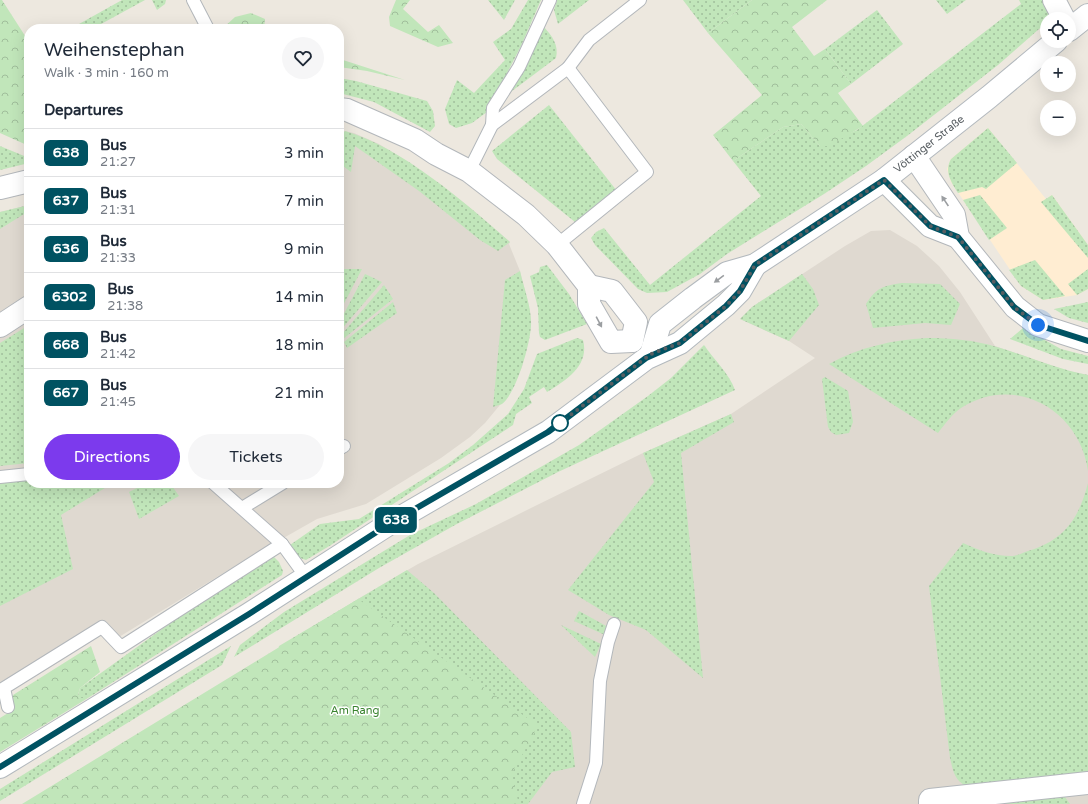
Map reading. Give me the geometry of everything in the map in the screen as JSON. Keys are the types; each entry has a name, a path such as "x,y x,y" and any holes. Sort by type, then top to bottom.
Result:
{"main road":[{"path":"1054,0 1059,12"},
{"name":"Vöttinger Straße","path":"1076,23 1088,15"},
{"name":"Vöttinger Straße","path":"649,356 660,324 727,273 755,265 884,180 989,97 1044,48"},
{"path":"344,115 415,140 436,154 469,171 526,215 557,245 589,286 612,292 629,310 636,322 632,340"},
{"path":"914,156 954,215 958,237 1014,307 1038,325 1088,341"},
{"path":"884,180 930,226 958,237"},
{"path":"0,188 24,182"},
{"path":"0,767 389,524 548,432 649,356 632,340 611,342 589,304 589,286"},
{"path":"0,326 24,310"},
{"path":"930,804 930,800 1088,783"}],"lane":[{"path":"193,0 205,24"},
{"path":"469,171 492,125 493,108 519,67 550,0"},
{"path":"492,125 568,68 590,40 640,0"},
{"path":"557,245 646,172 568,68"},
{"path":"0,477 24,475"},
{"path":"219,488 282,544 306,577"},
{"path":"242,508 275,488"},
{"path":"8,707 4,688 102,627 121,647 282,544"},
{"path":"583,804 596,763 600,681 608,642 614,624"}],"shaded area":[{"path":"988,128 1046,199 1052,195 1088,245 1088,289 1077,295 1043,300 1021,286 951,182 947,169 951,159"},
{"path":"344,131 354,133 379,144 408,162 469,207 510,242 509,244 520,271 530,311 531,325 522,367 509,394 485,423 470,437 441,458 366,504 317,519 243,561 119,637 102,630 9,680 0,682 0,212 24,206 24,488 344,488"},
{"path":"890,230 917,246 939,266 960,292 995,346 1068,371 1088,375 1088,804 519,804 358,599 418,564 643,453 731,414 815,358 789,341 740,319 752,307 845,246 871,231"}],"green space":[{"path":"0,0 2,0 24,34 24,144 0,133"},
{"path":"122,0 145,0 101,24 79,24"},
{"path":"152,0 166,0 165,4 157,10"},
{"path":"396,0 410,0 403,9 428,32 439,25 453,43 438,47 390,26 389,17"},
{"path":"488,0 515,0 504,20"},
{"path":"528,0 541,0 521,46 487,112 472,123 456,128 449,124 445,109 457,80 474,93 505,60 493,42 511,29"},
{"path":"557,0 589,0 558,24 554,10"},
{"path":"683,0 752,0 708,33"},
{"path":"752,0 827,0 792,27 814,56 825,49 851,84 838,93 863,126 829,146 820,146 801,124 783,127 733,161 713,135 762,95 708,33"},
{"path":"936,0 966,0 947,14"},
{"path":"1019,0 1045,0 1050,12 1040,12 1040,28 998,65 866,166 727,254 700,274 667,292 647,293 638,289 595,245 591,238 596,232 604,228 650,285 761,196 733,161 783,127 801,124 820,146 857,130 1021,4"},
{"path":"877,10 903,44 851,84 825,49"},
{"path":"251,13 265,19 264,24 227,24 235,17"},
{"path":"544,27 556,45 556,58 508,94"},
{"path":"344,60 405,80 367,71 344,68"},
{"path":"344,79 427,101 433,111 435,126 430,132 374,102 344,94"},
{"path":"549,105 617,191 575,222 497,159 492,151"},
{"path":"988,128 1017,163 986,189 982,187 958,193 949,176 949,163 951,159"},
{"path":"345,131 366,139 410,163 474,210 510,242 498,251 480,240 419,191 355,146 351,172 344,167"},
{"path":"0,146 24,156 24,164 0,170"},
{"path":"980,195 1007,228 989,240 963,200"},
{"path":"1052,195 1088,245 1088,258 1041,202"},
{"path":"24,206 24,214 0,229 0,212"},
{"path":"1035,260 1065,296 1043,300 1021,286 1009,270"},
{"path":"547,265 569,294 587,324 545,340 540,337 539,333 538,308 530,276 539,272 540,267"},
{"path":"344,269 362,269 344,303"},
{"path":"1088,269 1088,289 1077,295 1068,284"},
{"path":"520,271 530,312 530,334 522,367 513,389 508,398 502,404 493,407 505,280"},
{"path":"365,274 382,282 344,326 344,314"},
{"path":"802,274 813,289 819,305 789,341 740,319 752,307"},
{"path":"902,283 940,284 960,304 951,325 925,323 873,328 866,304 881,288"},
{"path":"384,285 393,299 344,338 344,332"},
{"path":"393,302 397,313 347,348 344,342"},
{"path":"1088,302 1088,323 1069,318 1054,309"},
{"path":"24,328 24,464 0,466 0,343"},
{"path":"1023,328 1061,349 1088,356 1088,364 1063,359 1010,339"},
{"path":"577,338 583,340 584,349 583,358 574,372 568,378 547,392 544,387 529,397 532,403 516,414 513,425 331,545 306,560 297,557 290,545 320,524 359,519 449,463 473,445 508,414 524,389 537,354"},
{"path":"927,338 945,338 980,343 1088,375 1088,471 1082,449 1072,430 1059,415 1042,404 1023,396 1002,394 982,398 958,410 938,433 829,364 852,353 876,345"},
{"path":"704,345 725,372 735,390 558,472 455,525 379,568 234,657 240,645 284,612 410,535 476,504 579,445 671,378"},
{"path":"825,377 848,391 853,422 849,433 836,435 831,432 828,427 822,379"},
{"path":"731,414 734,422 681,453 703,678 646,630 609,615 568,590 654,482 643,453"},
{"path":"24,481 24,488 105,488 61,515 73,569 0,606 0,483"},
{"path":"1088,483 1088,773 966,786 956,778 950,758 929,586 963,543 998,555 1015,556 1052,541 1061,534 1075,517"},
{"path":"137,488 173,488 179,496 139,519 129,492"},
{"path":"274,557 279,562 283,571 282,575 88,698 80,698 78,696 80,688 183,614"},
{"name":"Am Rang","path":"407,570 434,593 571,732 575,767 552,772 528,804 256,804 279,646"},
{"name":"Am Rang","path":"358,599 537,725 511,775 519,804 22,804"},
{"path":"579,611 608,627 605,635 574,621"},
{"path":"561,625 601,644 595,657"},
{"path":"91,646 100,672 80,688 78,695 80,698 88,698 0,752 0,718 13,710 13,695"},
{"path":"231,646 222,665 0,801 0,789"},
{"path":"1052,796 1065,797 1070,804 976,804"}],"bus line":[{"name":"638","path":"0,767 249,614 389,524 548,432 651,354 680,343 726,306 740,291 755,265 884,180 930,226 958,237 1014,307 1038,325 1071,337 1088,341"}],"route":[{"path":"560,423 651,354 680,343 726,306 740,291 755,265 884,180 930,226 958,237 1014,307 1038,325"}]}
